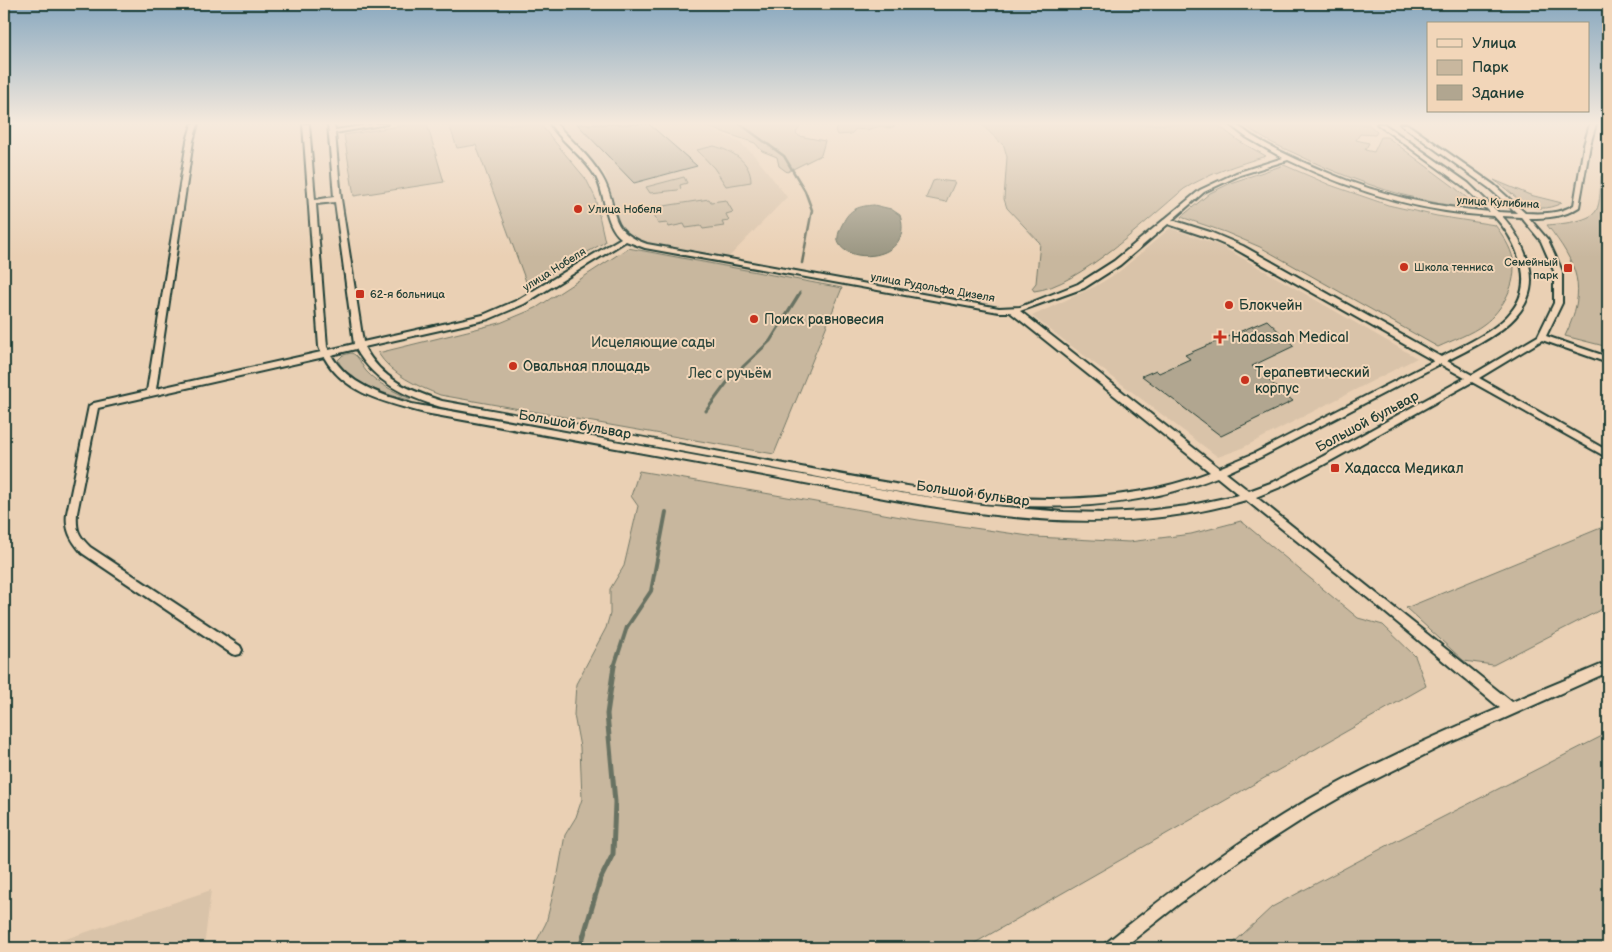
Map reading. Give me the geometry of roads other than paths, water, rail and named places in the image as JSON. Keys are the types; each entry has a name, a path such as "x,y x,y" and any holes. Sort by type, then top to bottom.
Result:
{"street":[{"path":"151,392 187,168"},
{"name":"Большой бульвар","path":"309,168 323,347 336,370 364,391 384,399 425,410 976,509 1027,515 1114,516 1155,514 1200,508 1246,496 1290,478 1474,379 1541,337 1560,306 1562,279 1558,263 1550,246 1528,216 1504,194 1467,168"},
{"name":"Большой бульвар","path":"335,168 359,346 366,361 373,370 385,379 415,395 441,404 901,488 972,499 1027,503 1102,500 1176,487 1216,473 1258,455 1490,335 1506,323 1523,299 1528,287 1529,276 1523,253 1511,231 1498,215 1477,194 1442,168"},
{"path":"592,168 600,178 614,225 624,238"},
{"name":"улица Рудольфа Дизеля","path":"624,238 645,246 987,309 1013,310 1041,302 1081,286 1101,274 1192,198 1212,186 1256,168"},
{"name":"улица Кулибина","path":"1313,168 1344,182 1392,198 1436,208 1498,215 1528,216 1565,212 1578,204 1583,168"},
{"path":"311,203 338,199"},
{"path":"1166,220 1240,248 1608,455"},
{"name":"улица Нобеля","path":"236,650 100,560 86,550 73,536 71,526 72,513 94,406 326,354 505,311 624,238"},
{"path":"1013,310 1216,473 1361,586 1511,709"},
{"path":"1541,337 1608,360"},
{"path":"1111,948 1238,853 1309,808 1376,771 1608,667"}],"waterway":[{"path":"791,168 805,191 812,210 802,263"},
{"path":"706,411 729,380 770,341 800,293"},
{"path":"614,667 627,627 651,591 666,512"},
{"path":"580,948 600,880 613,854 615,802 607,714 614,666"}],"place":[{"name":"Улица Нобеля","path":"578,209"},
{"name":"Школа тенниса","path":"1404,267"},
{"name":"Семейный парк","path":"1568,268"},
{"name":"62-я больница","path":"360,294"},
{"name":"Блокчейн","path":"1229,305"},
{"name":"Поиск равновесия","path":"754,319"},
{"name":"Hadassah Medical","path":"1220,337"},
{"name":"Овальная площадь","path":"513,366"},
{"name":"Терапевтический корпус","path":"1245,380"},
{"name":"Хадасса Медикал","path":"1335,468"}],"park label":[{"name":"Исцеляющие сады","path":"653,342"},
{"name":"Лес с ручьём","path":"730,373"}]}
